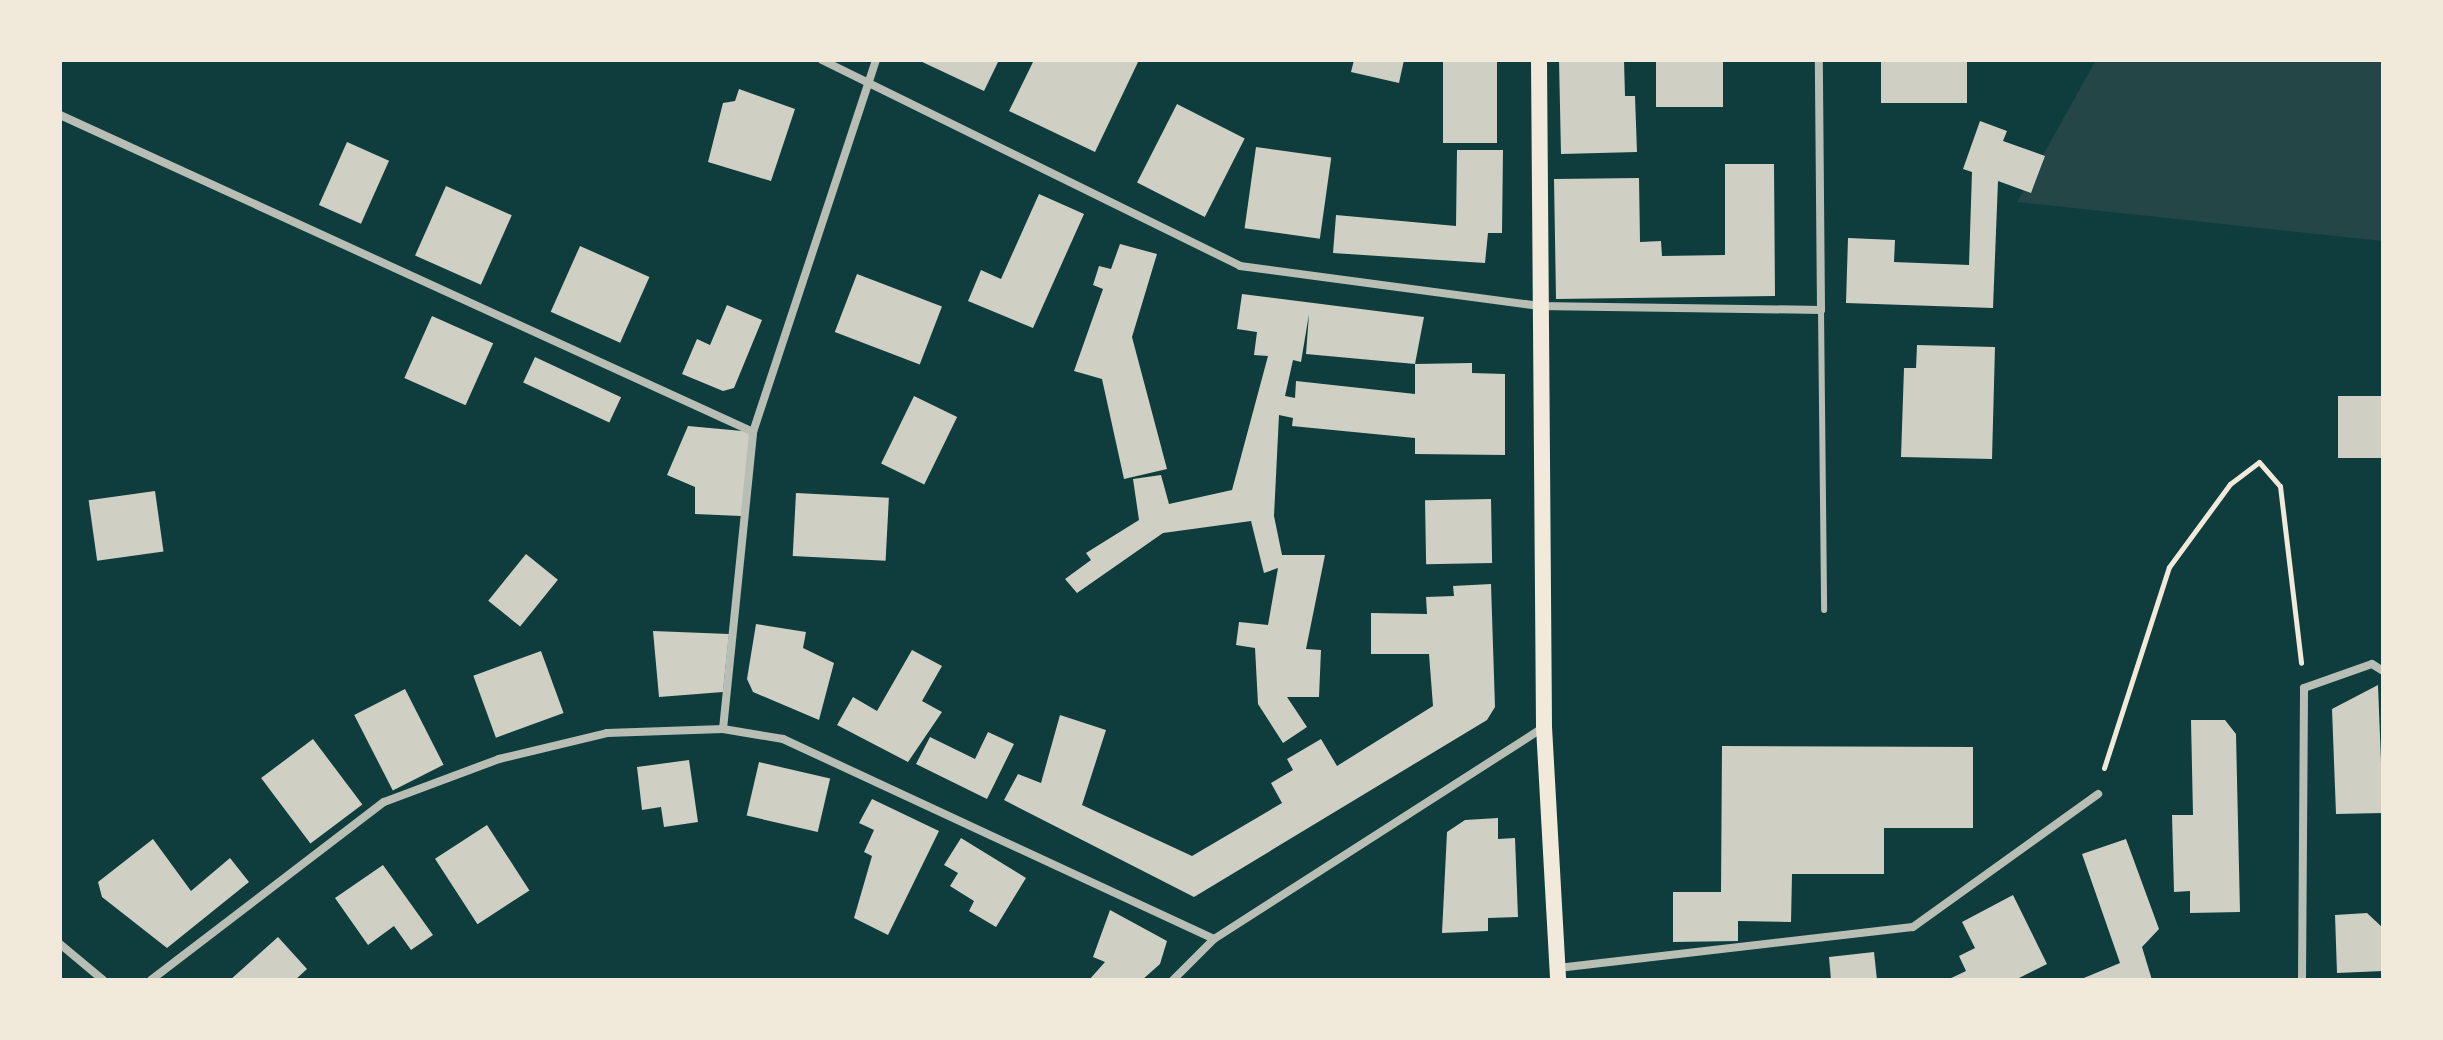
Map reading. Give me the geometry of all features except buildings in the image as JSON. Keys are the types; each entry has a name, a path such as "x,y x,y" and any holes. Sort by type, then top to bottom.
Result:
{"main road":[{"path":"1539,60 1538,306 1544,727 1557,974"}],"street":[{"path":"822,60 1240,266 1538,306 1821,310 1819,60"},
{"path":"723,729 753,432 876,60"},
{"path":"60,115 753,432"},
{"path":"2302,980 2304,688 2372,664 2383,671"},
{"path":"1173,980 1214,939 1544,727"},
{"path":"151,980 384,802 499,759 607,733 723,729 783,739 1214,939"},
{"path":"1557,974 1913,927 2098,794"},
{"path":"60,944 103,980"}],"lane":[{"path":"1821,310 1824,610"}],"path":[{"path":"2098,794 2169,567 2230,484 2259,462 2280,486 2304,688"}],"shaded area":[{"path":"2096,60 2383,60 2383,241 2017,202"}]}
